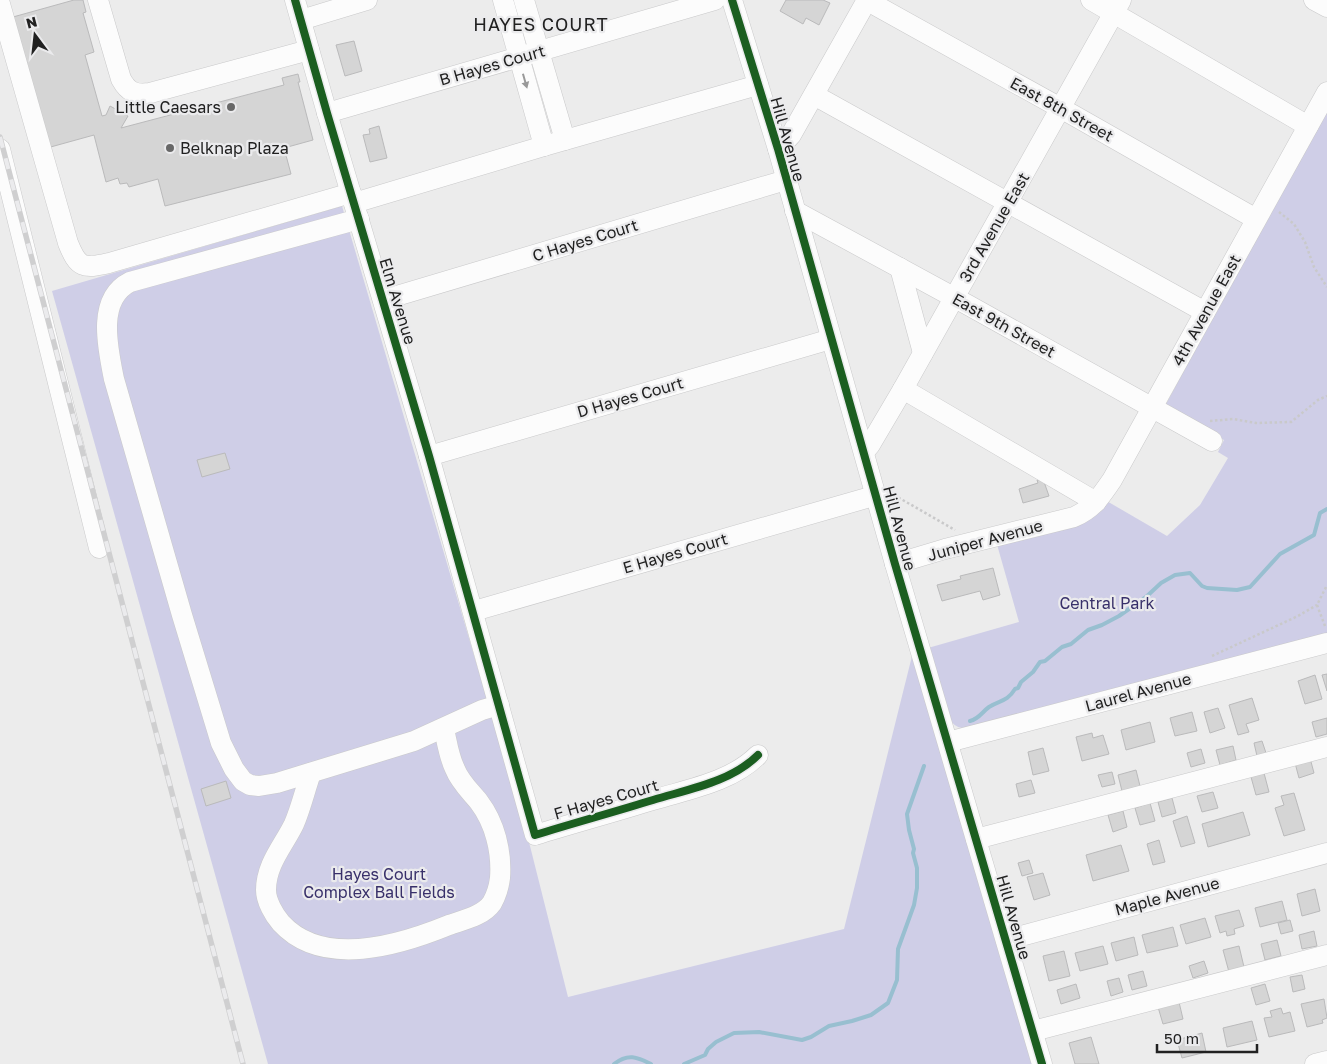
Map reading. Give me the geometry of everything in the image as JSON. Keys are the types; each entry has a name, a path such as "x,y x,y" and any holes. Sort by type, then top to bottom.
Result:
{"street":[{"path":"98,0 121,79 124,86 131,92 140,94 150,92 309,50"},
{"name":"Elm Avenue","path":"295,0 474,611"},
{"path":"301,20 367,0"},
{"path":"503,0 544,146"},
{"path":"524,0 565,140"},
{"name":"B Hayes Court","path":"327,113 715,0"},
{"name":"Hill Avenue","path":"732,0 778,149 864,452 885,495 895,564 1042,1064"},
{"path":"778,149 791,135 866,0"},
{"name":"East 8th Street","path":"866,0 1062,108 1261,211"},
{"path":"1091,0 1118,6 1308,126"},
{"path":"1314,0 1327,7"},
{"path":"0,4 68,243 72,254 78,263 83,266 91,267 109,263 354,205"},
{"name":"3rd Avenue East","path":"864,452 870,446 923,354 953,297 1062,108 1118,6"},
{"path":"499,705 482,710 444,729 414,741 311,774 259,786 250,785 243,781 234,769 221,743 114,379 108,348 108,321 109,309 114,296 121,287 130,282 354,205 544,146 758,85"},
{"name":"4th Avenue East","path":"1074,517 1087,511 1112,480 1327,92"},
{"path":"814,96 1205,312"},
{"path":"0,149 99,548"},
{"name":"C Hayes Court","path":"383,300 786,180"},
{"name":"East 9th Street","path":"795,211 1212,440"},
{"path":"900,268 923,354"},
{"name":"D Hayes Court","path":"429,456 831,339"},
{"path":"902,389 1096,502"},
{"name":"E Hayes Court","path":"474,611 885,495"},
{"name":"Juniper Avenue","path":"895,564 976,541 1074,517"},
{"name":"F Hayes Court","path":"474,611 535,835 698,786 740,770 758,755"},
{"name":"Laurel Avenue","path":"948,742 1327,643"},
{"path":"311,774 294,824 278,850 270,871 266,889 269,903 276,918 288,931 303,940 318,945 347,950 364,950 426,935 480,913 491,904 500,878 500,855 489,817 454,769 444,729"},
{"path":"976,839 1327,747"},
{"name":"Maple Avenue","path":"1006,940 1327,853"},
{"path":"1033,1031 1327,955"},
{"path":"1315,1064 1327,1061"}],"path":[{"path":"1261,211 1294,224 1306,242 1314,267 1327,287"},
{"path":"1191,429 1211,421 1233,419 1256,423 1291,422 1318,400 1327,396"},
{"path":"885,495 976,541"},
{"path":"1204,675 1203,662 1215,654 1298,616 1317,605 1327,585"},
{"path":"1317,605 1327,630"}],"green space":[{"name":"Central Park","path":"1327,104 1327,635 969,728 957,726 951,721 928,648 1019,622 996,541 1105,500 1167,536 1200,505 1228,458 1218,452 1224,440 1165,406"},
{"name":"Hayes Court Complex Ball Fields","path":"342,206 530,846 568,997 844,929 912,656 1034,1064 268,1064 52,291"}],"building":[{"path":"74,0 83,0 86,12 83,13 94,52 85,55 102,116 106,115 110,106 128,116 121,128 284,85 282,78 298,74 300,82 298,82 313,140 284,148 291,174 165,206 158,179 129,187 127,183 120,184 118,178 106,182 94,135 47,148 13,17"},
{"path":"786,0 823,0 830,3 819,25 806,18 803,24 780,11"},
{"path":"354,41 362,71 345,76 336,45"},
{"path":"379,126 387,158 370,162 363,135 370,134 369,129"},
{"path":"225,453 230,469 202,477 197,460"},
{"path":"1043,479 1049,496 1023,503 1019,489 1038,483 1037,480"},
{"path":"993,568 1000,595 983,600 980,591 942,601 937,585 961,579 960,576"},
{"path":"1327,674 1327,691 1322,675"},
{"path":"1315,675 1322,699 1305,704 1298,681"},
{"path":"1252,698 1259,720 1246,724 1249,732 1238,735 1229,705"},
{"path":"1218,708 1225,728 1210,733 1204,712"},
{"path":"1192,712 1197,731 1175,736 1170,718"},
{"path":"1327,718 1327,734 1316,737 1312,722"},
{"path":"1150,722 1155,742 1126,750 1121,730"},
{"path":"1092,733 1093,738 1103,735 1109,754 1082,761 1076,737"},
{"path":"1262,741 1266,753 1257,756 1254,743"},
{"path":"1233,746 1236,760 1220,765 1216,750"},
{"path":"1043,748 1049,771 1033,775 1028,752"},
{"path":"1201,749 1205,763 1191,767 1187,753"},
{"path":"1310,758 1314,773 1299,778 1295,763"},
{"path":"1136,770 1140,786 1122,791 1118,775"},
{"path":"1112,772 1115,784 1102,787 1098,775"},
{"path":"1264,773 1269,792 1256,795 1251,777"},
{"path":"1031,780 1035,793 1019,797 1016,784"},
{"path":"226,781 231,798 206,806 201,789"},
{"path":"1213,792 1218,808 1202,812 1197,796"},
{"path":"1294,793 1305,830 1284,836 1275,808 1284,805 1281,796"},
{"path":"1172,798 1176,813 1162,817 1158,802"},
{"path":"1150,803 1155,821 1140,825 1135,808"},
{"path":"1123,811 1127,827 1113,832 1108,815"},
{"path":"1243,812 1250,835 1208,847 1202,824"},
{"path":"1187,816 1195,843 1181,847 1173,821"},
{"path":"1159,840 1165,862 1153,865 1147,844"},
{"path":"1121,845 1129,871 1093,881 1086,855"},
{"path":"1029,860 1033,873 1022,876 1018,863"},
{"path":"1043,873 1050,895 1034,900 1027,877"},
{"path":"1315,889 1320,911 1302,916 1297,894"},
{"path":"1282,901 1287,920 1260,927 1255,908"},
{"path":"1239,910 1244,926 1234,929 1235,934 1227,936 1226,931 1220,933 1215,916"},
{"path":"1205,918 1211,937 1186,944 1180,925"},
{"path":"1290,920 1293,931 1281,934 1278,923"},
{"path":"1173,927 1178,946 1147,953 1142,935"},
{"path":"1314,931 1317,946 1302,949 1299,935"},
{"path":"1134,937 1138,955 1116,961 1111,943"},
{"path":"1277,940 1281,956 1265,960 1261,944"},
{"path":"1103,946 1108,964 1080,971 1075,953"},
{"path":"1239,946 1244,967 1229,972 1223,950"},
{"path":"1064,951 1070,976 1049,981 1043,956"},
{"path":"1204,961 1208,973 1193,978 1189,966"},
{"path":"1143,971 1147,986 1132,990 1128,975"},
{"path":"1302,975 1305,989 1293,992 1290,977"},
{"path":"1119,978 1123,992 1111,996 1107,981"},
{"path":"1076,984 1080,998 1061,1004 1057,990"},
{"path":"1265,984 1270,1001 1256,1005 1251,988"},
{"path":"1324,999 1327,1018 1322,1020 1323,1023 1307,1027 1301,1004"},
{"path":"1179,1002 1183,1019 1163,1024 1158,1007"},
{"path":"1281,1008 1283,1014 1290,1012 1295,1031 1269,1037 1264,1018 1272,1017 1270,1011"},
{"path":"1252,1021 1257,1040 1227,1047 1223,1028"},
{"path":"1202,1033 1206,1052 1182,1058 1177,1040"},
{"path":"1091,1037 1099,1064 1075,1064 1069,1043"}],"waterway":[{"path":"970,721 978,717 989,707 1009,696 1033,672 1040,662 1045,661 1062,647 1071,644 1088,630 1119,616 1146,597 1161,583 1175,575 1190,573 1202,586 1207,588 1237,590 1250,587 1280,554 1314,535 1320,513 1327,509"},
{"path":"684,1064 705,1055 708,1049 716,1042 734,1033 759,1032 802,1040 829,1026 871,1015 888,1003 897,980 898,949 914,905 917,888 917,868 907,814 924,766"},
{"path":"614,1064 628,1057 651,1064"}],"railway":[{"path":"0,137 243,1064"}],"cycle path":[{"path":"295,0 429,456 535,835 709,784 735,772 758,755"},
{"path":"732,0 778,149 895,564 1042,1064"}],"place":[{"name":"Little Caesars","path":"231,107"},
{"name":"Belknap Plaza","path":"170,148"}],"district":[{"name":"HAYES COURT","path":"541,25"}]}
